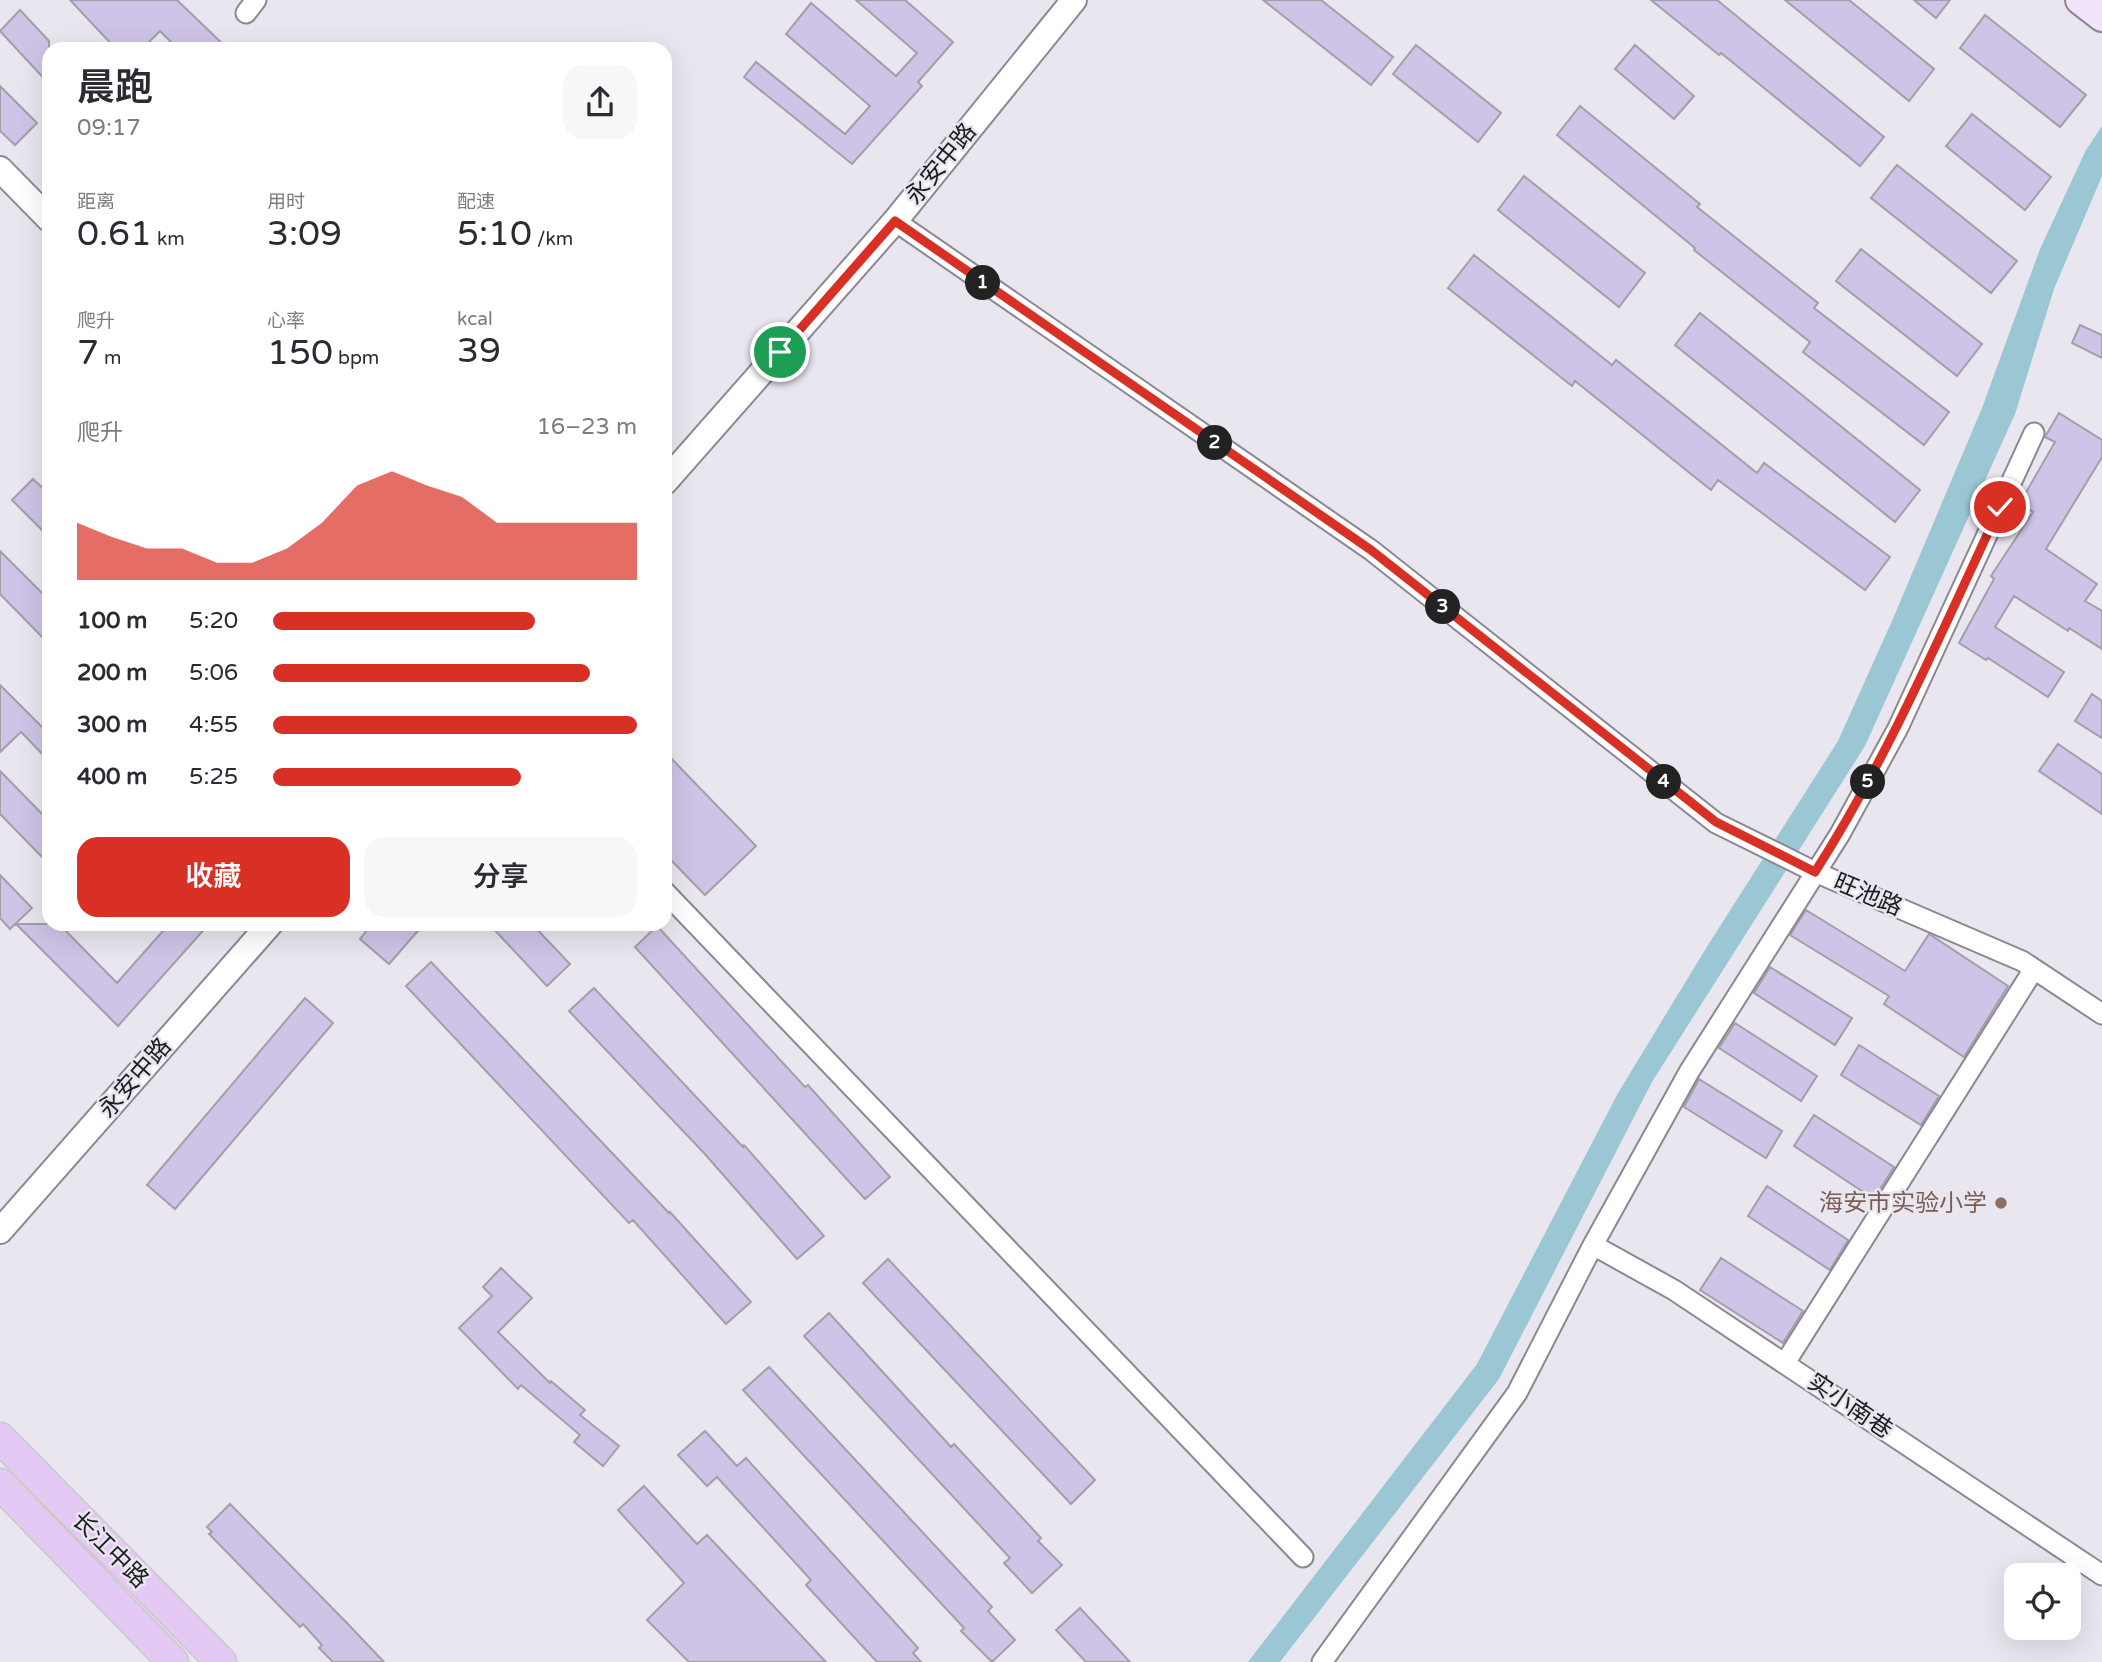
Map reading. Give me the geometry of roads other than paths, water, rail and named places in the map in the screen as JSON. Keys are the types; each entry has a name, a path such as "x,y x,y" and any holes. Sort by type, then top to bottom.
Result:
{"main road":[{"path":"2080,0 2102,17"},
{"name":"长江中路","path":"0,1438 221,1662"},
{"name":"长江中路","path":"0,1484 173,1662"}],"street":[{"name":"永安中路","path":"672,474 895,221 1074,0"},
{"path":"0,169 42,212"},
{"name":"旺池路","path":"895,221 1371,550 1716,822 1815,872 2022,961 2102,1014"},
{"path":"1322,1662 1517,1393 1592,1245 1689,1072 1840,834 1898,728 2034,433"},
{"path":"672,899 1303,1557"},
{"name":"永安中路","path":"0,1231 264,931"},
{"path":"1785,1363 2034,969"},
{"name":"实小南巷","path":"1592,1245 1674,1290 2102,1575"}],"water":[{"path":"2102,126 2102,176 2054,289 2015,414 1865,746 1652,1082 1499,1379 1280,1662 1248,1662 1477,1364 1618,1093 1708,945 1838,741 1982,408 2040,249 2086,150"}],"place":[{"name":"海安市实验小学","path":"2001,1203"}]}
